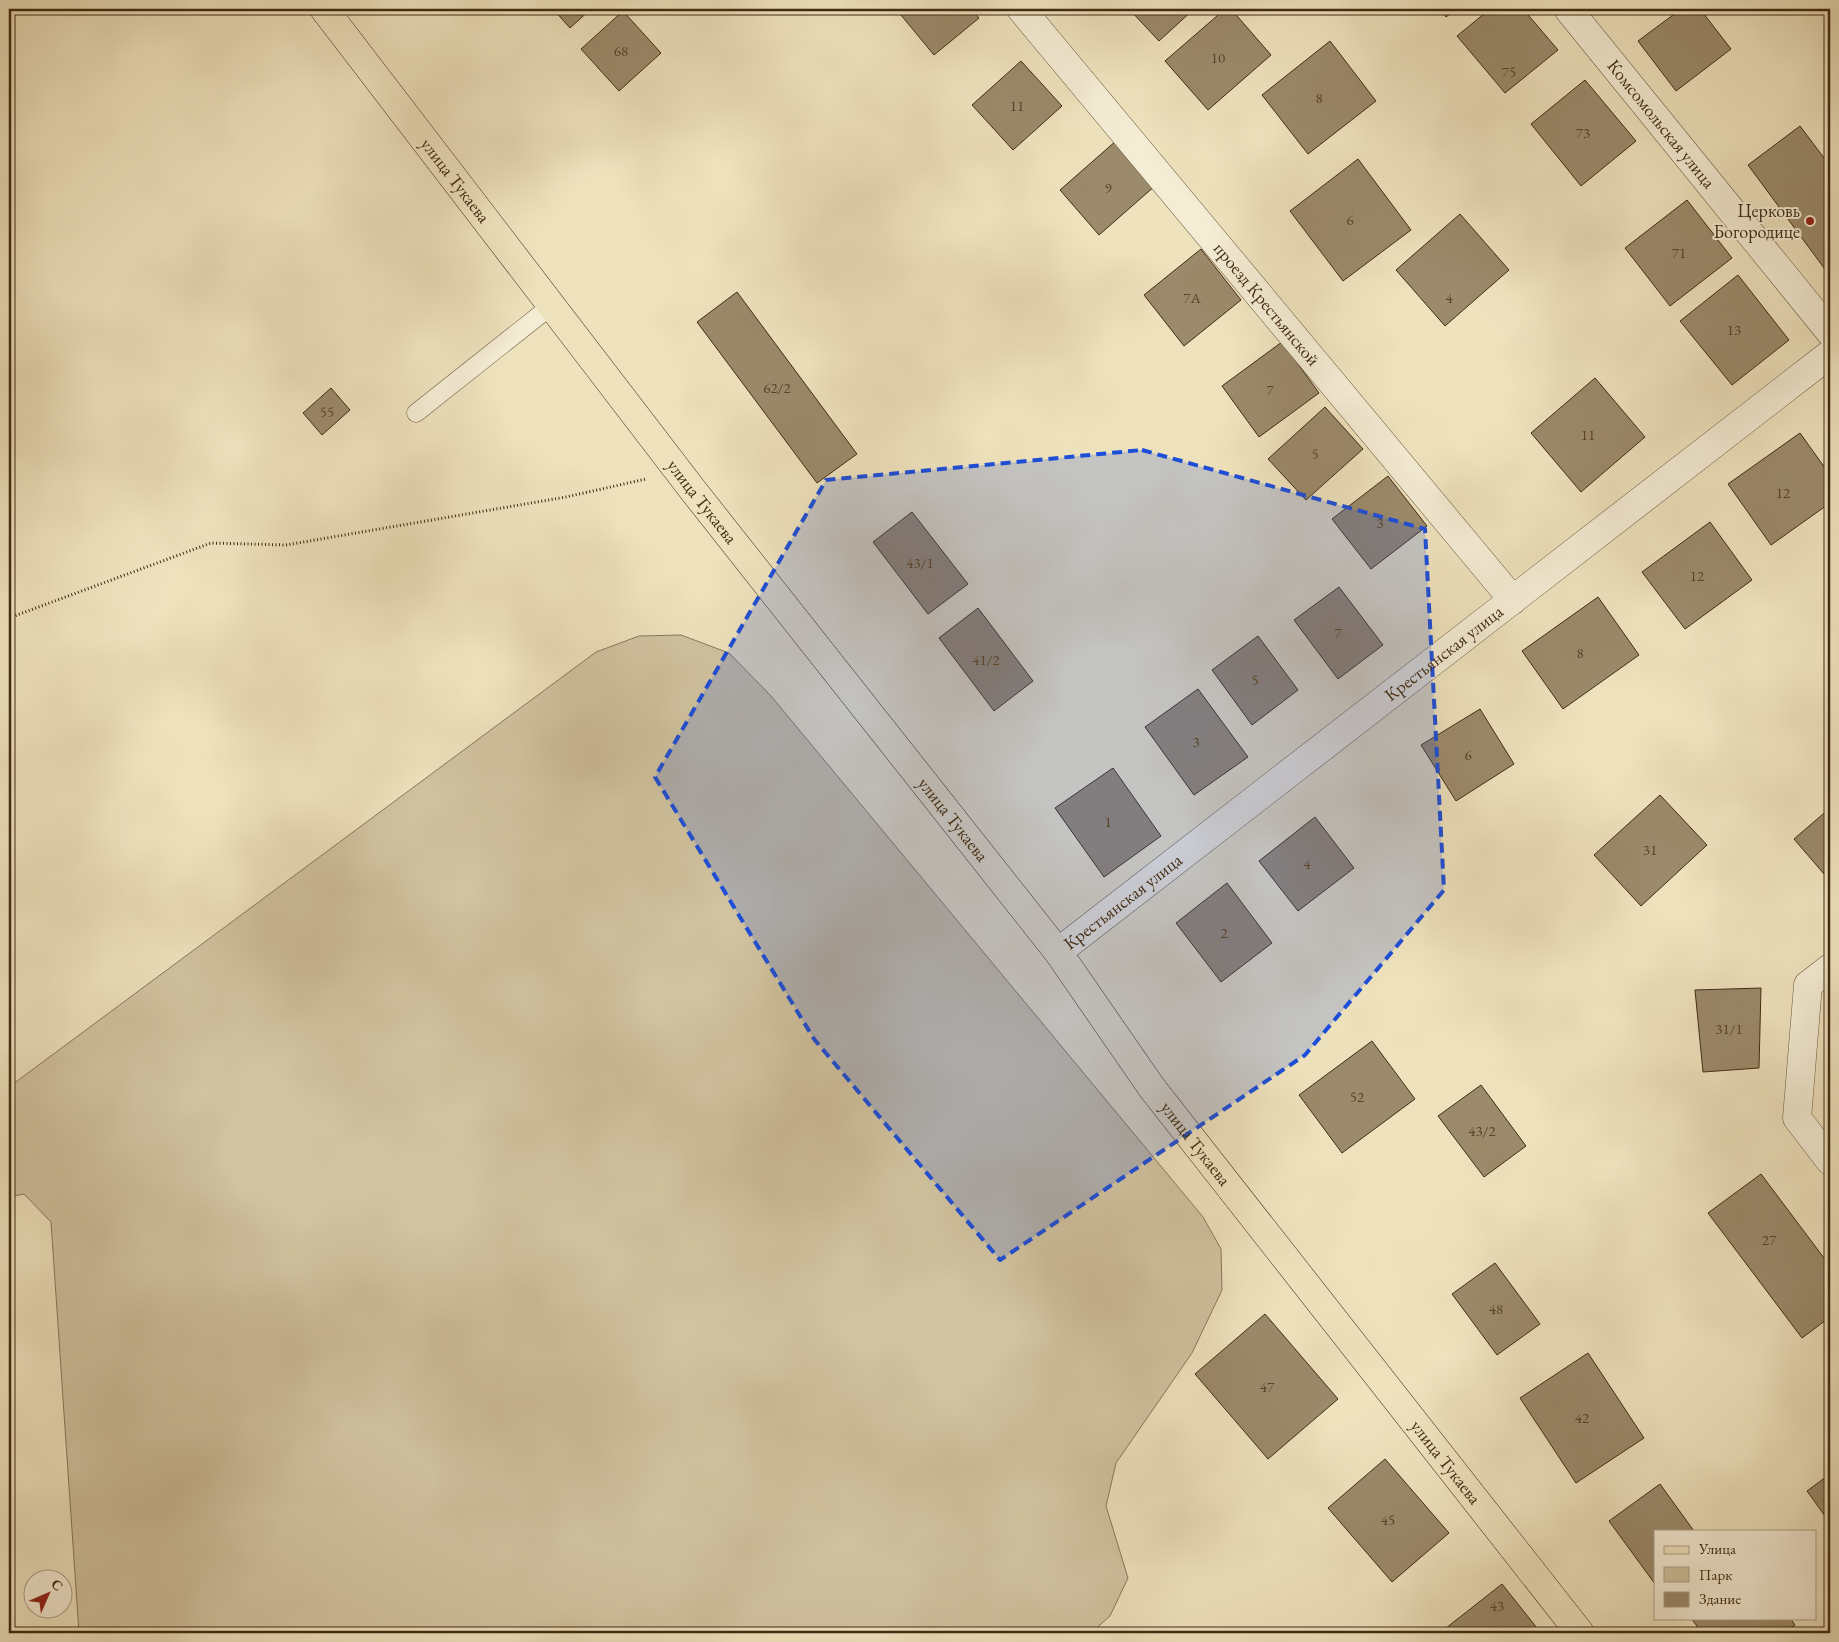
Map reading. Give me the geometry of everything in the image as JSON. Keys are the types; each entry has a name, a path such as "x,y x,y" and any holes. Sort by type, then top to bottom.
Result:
{"main road":[{"name":"улица Тукаева","path":"324,9 678,472 1058,952 1152,1088 1580,1633"}],"street":[{"name":"проезд Крестьянской","path":"1021,9 1513,600"},
{"name":"Комсомольская улица","path":"1568,9 1830,332"},
{"name":"Крестьянская улица","path":"1058,952 1830,354"},
{"path":"1830,968 1808,985 1797,1118 1830,1161"}],"lane":[{"path":"416,413 552,306"}],"path":[{"path":"9,618 210,543 286,545 566,497 678,472"}],"highlighted area":[{"path":"1142,450 1425,529 1444,890 1305,1055 1000,1260 814,1039 655,777 826,480"}],"green space":[{"path":"681,635 729,653 771,696 1203,1217 1221,1249 1222,1290 1192,1353 1116,1463 1106,1506 1128,1578 1110,1616 1091,1633 79,1633 51,1222 24,1194 9,1197 9,1087 596,652 639,636"}],"building":[{"path":"553,9 591,9 570,28"},
{"path":"896,9 971,9 979,18 934,55"},
{"path":"1129,9 1194,9 1159,41"},
{"path":"1225,9 1231,9 1271,55 1208,110 1165,61"},
{"path":"1440,9 1456,9 1446,17"},
{"path":"1490,9 1523,9 1558,50 1505,93 1457,36"},
{"path":"1681,9 1700,9 1731,49 1676,91 1638,41"},
{"path":"623,11 661,53 619,91 581,49"},
{"path":"1330,41 1376,101 1308,154 1262,95"},
{"path":"1021,61 1062,106 1013,150 972,105"},
{"path":"1585,80 1636,141 1581,186 1531,124"},
{"name":"Церковь Богородице","path":"1800,126 1830,166 1830,276 1748,165"},
{"path":"1117,140 1156,185 1099,235 1060,190"},
{"path":"1358,159 1411,230 1343,281 1290,211"},
{"path":"1687,200 1732,258 1670,306 1625,248"},
{"path":"1460,214 1509,270 1445,326 1396,270"},
{"path":"1201,249 1241,300 1184,346 1144,295"},
{"path":"1738,275 1789,340 1732,385 1680,321"},
{"path":"737,292 857,454 817,483 697,322"},
{"path":"1282,342 1319,393 1259,437 1222,386"},
{"path":"1595,378 1645,437 1581,492 1531,433"},
{"path":"331,388 350,410 322,435 303,413"},
{"path":"1325,407 1363,449 1306,500 1268,459"},
{"path":"1800,433 1830,475 1830,503 1771,545 1728,484"},
{"path":"1388,476 1427,526 1371,569 1332,519"},
{"path":"912,512 968,584 928,614 873,542"},
{"path":"1710,522 1752,580 1685,629 1642,572"},
{"path":"1339,587 1383,645 1338,679 1294,620"},
{"path":"1598,597 1639,655 1563,709 1522,651"},
{"path":"978,608 1033,681 994,711 939,638"},
{"path":"1258,636 1298,690 1252,725 1212,670"},
{"path":"1198,689 1248,757 1194,795 1145,727"},
{"path":"1480,709 1514,764 1456,801 1421,745"},
{"path":"1113,768 1161,836 1104,877 1055,808"},
{"path":"1660,795 1707,845 1641,906 1594,855"},
{"path":"1830,808 1830,881 1794,839"},
{"path":"1315,817 1354,868 1298,911 1259,861"},
{"path":"1227,883 1272,943 1221,982 1176,923"},
{"path":"1761,988 1759,1068 1703,1072 1695,990"},
{"path":"1372,1041 1415,1099 1342,1153 1299,1095"},
{"path":"1481,1085 1526,1146 1484,1177 1438,1116"},
{"path":"1761,1174 1830,1266 1830,1317 1802,1338 1708,1213"},
{"path":"1495,1263 1540,1324 1497,1355 1452,1294"},
{"path":"1265,1314 1338,1399 1268,1459 1195,1374"},
{"path":"1588,1353 1644,1438 1576,1483 1520,1398"},
{"path":"1385,1459 1449,1533 1392,1582 1328,1508"},
{"path":"1830,1474 1830,1523 1807,1491"},
{"path":"1660,1484 1693,1530 1654,1530 1654,1583 1609,1521"},
{"path":"1502,1584 1541,1633 1450,1633 1446,1628"},
{"path":"1692,1620 1791,1620 1795,1625 1784,1633 1702,1633"}],"place":[{"name":"Церковь Богородице","path":"1810,221"}]}
